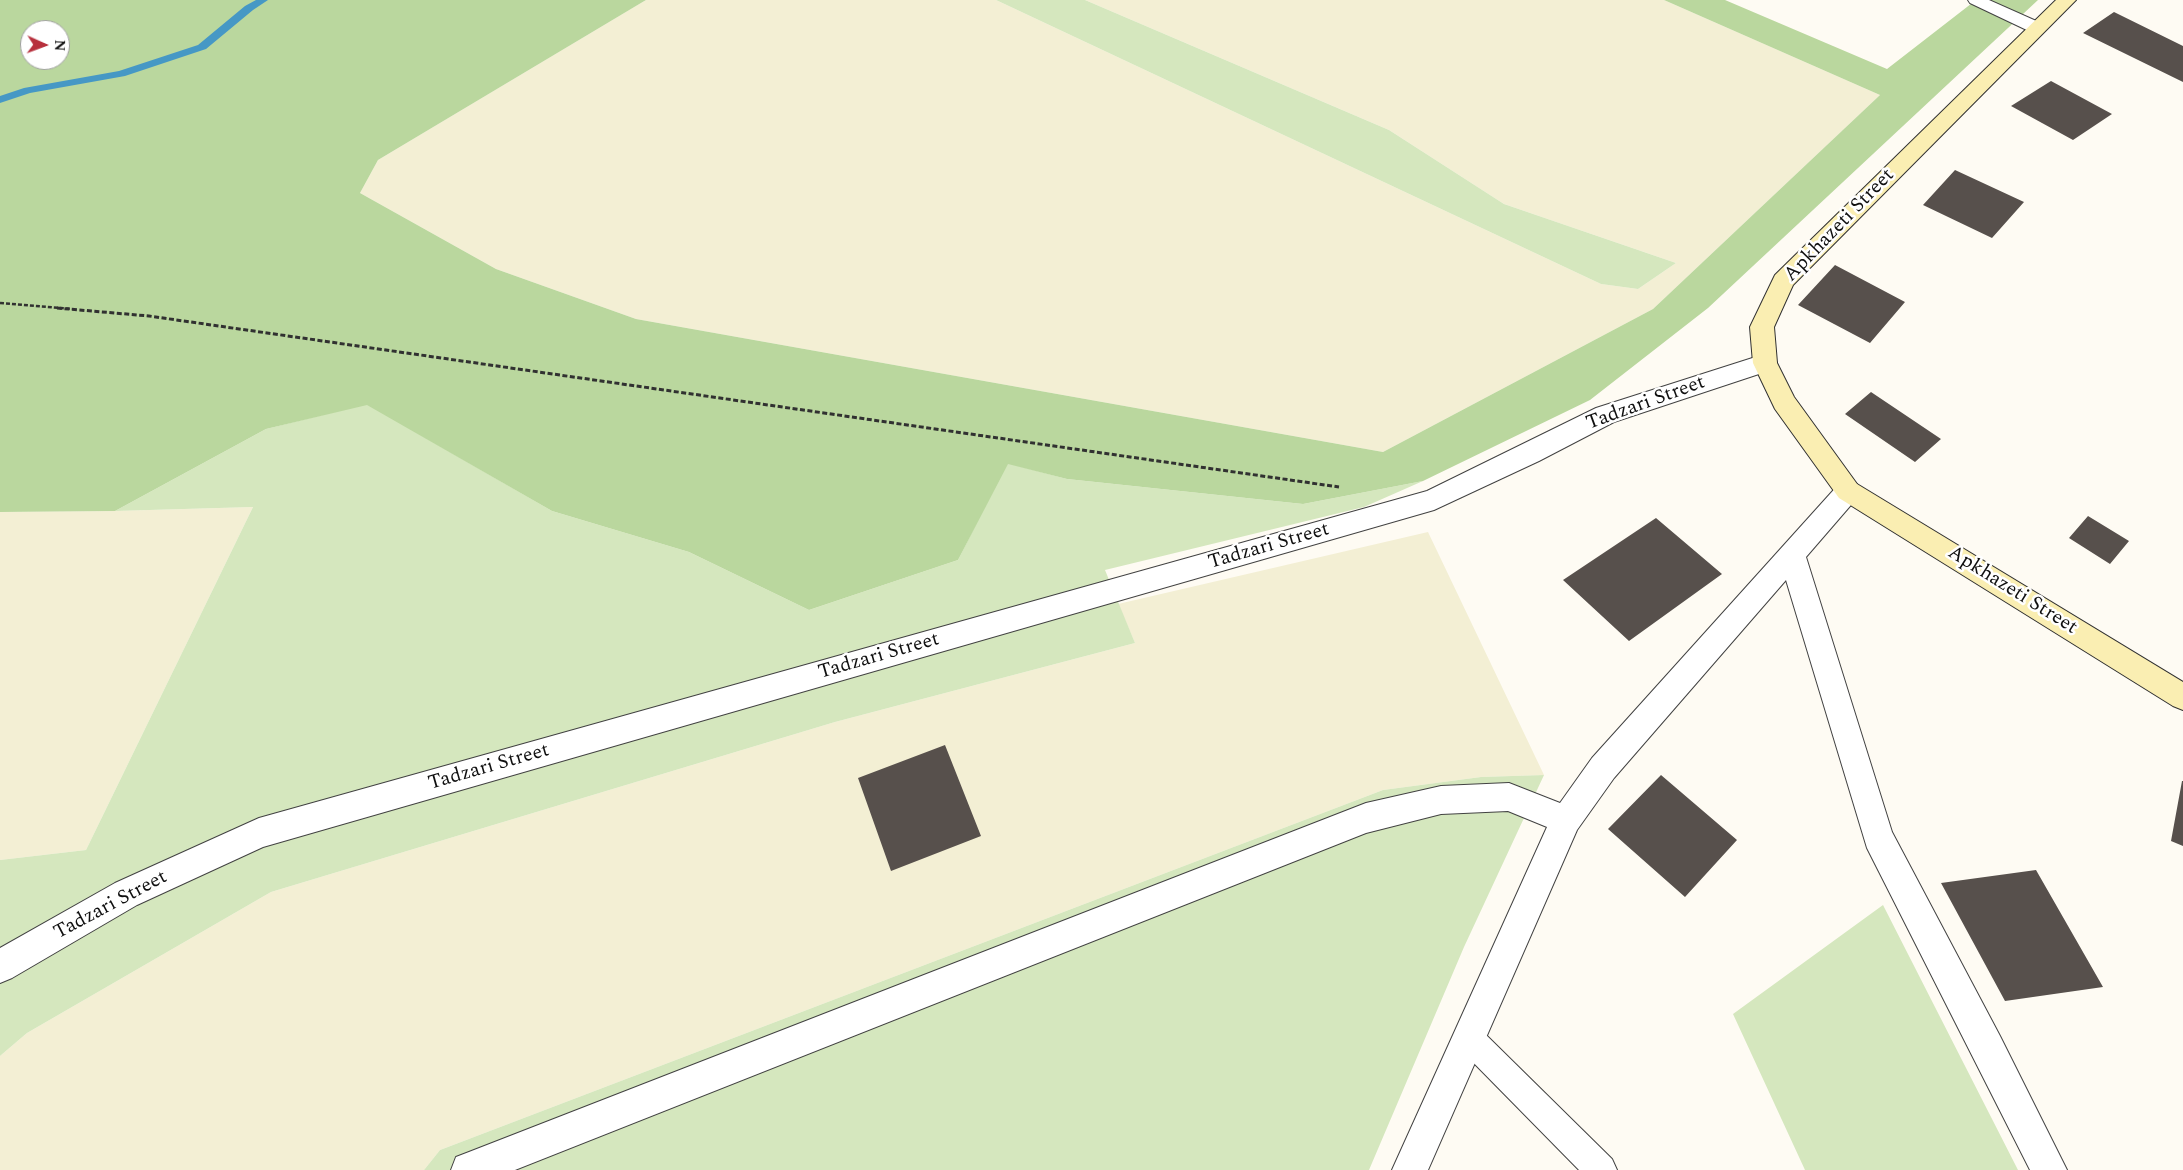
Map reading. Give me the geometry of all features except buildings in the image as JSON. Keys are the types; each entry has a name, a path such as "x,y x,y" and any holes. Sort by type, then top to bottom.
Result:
{"street":[{"name":"Apkhazeti Street","path":"2067,0 1783,281 1762,327 1765,363 1784,402 1848,492 2183,697"},
{"name":"Tadzari Street","path":"0,966 126,894 258,833 1434,500 1530,454 1605,415 1765,363"},
{"path":"1410,1170 1566,820 1603,768 1848,492"},
{"path":"1792,554 1878,837 1984,1039 2049,1170"},
{"path":"469,1170 1366,818 1441,800 1509,797 1566,820"}],"lane":[{"path":"1976,0 2037,28"},
{"path":"1469,1038 1601,1170"}],"path":[{"path":"0,302 149,316 1345,488"}],"shaded area":[{"path":"646,0 996,0 1601,284 1638,289 1676,263 1504,204 1389,130 1085,0 1664,0 1880,95 1653,309 1383,452 636,319 496,269 360,193 378,160"},
{"path":"253,507 86,850 0,860 0,512"},
{"path":"1428,532 1544,775 1481,777 1383,790 440,1150 424,1170 0,1170 0,1056 27,1033 271,892 835,722 1135,643 1118,604"}],"green space":[{"path":"0,0 646,0 378,160 360,193 496,269 636,319 1383,452 1653,309 1880,95 1664,0 1725,0 1887,69 1976,0 2038,0 1708,308 1590,400 1423,481 1303,504 1067,479 1008,464 958,560 809,610 689,552 552,511 367,405 266,429 115,511 0,512"},
{"path":"996,0 1085,0 1389,130 1504,204 1676,263 1638,289 1601,284"},
{"path":"367,404 552,511 689,552 809,610 958,560 1007,463 1067,479 1303,504 1423,481 1364,507 1105,570 1135,643 835,722 271,892 27,1033 0,1056 0,860 86,850 253,507 115,511 266,429"},
{"path":"1544,775 1464,947 1369,1170 424,1170 440,1150 1383,790 1481,777"},
{"path":"1883,905 2018,1170 1805,1170 1733,1014"}],"waterway":[{"path":"0,100 28,90 121,74 202,47 249,8 263,0"}]}
